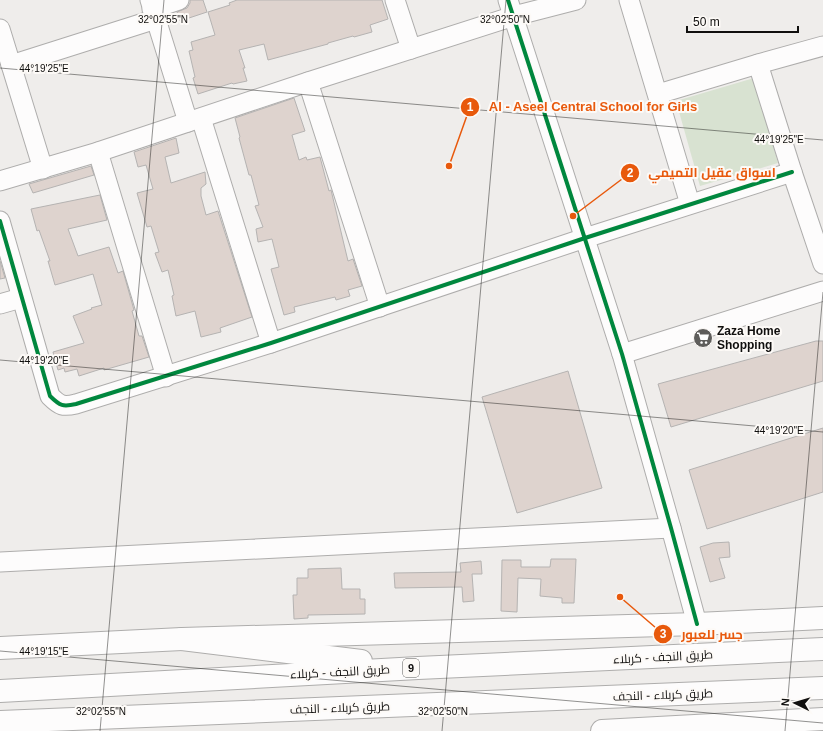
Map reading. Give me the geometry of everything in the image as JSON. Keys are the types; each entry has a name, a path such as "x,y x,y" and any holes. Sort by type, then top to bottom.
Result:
{"main road":[{"path":"0,648 182,639 697,624 823,618"},
{"path":"182,639 418,668"},
{"name":"طريق النجف - کربلاء","path":"0,691 418,668 823,649"},
{"name":"طريق کربلاء - النجف","path":"0,722 823,688"},
{"path":"602,731 823,719"}],"street":[{"path":"6,55 179,0"},
{"path":"395,0 411,49"},
{"path":"0,181 98,152 411,49 511,8 576,0"},
{"path":"629,0 690,204"},
{"path":"511,8 622,354 697,624"},
{"path":"152,9 195,120 271,343"},
{"path":"0,29 6,55 43,169"},
{"path":"658,94 823,46"},
{"path":"758,64 823,264"},
{"path":"308,82 380,307"},
{"path":"98,152 166,377"},
{"path":"0,221 48,392 57,403 67,406 166,377 585,238 792,172"},
{"path":"622,354 823,291"},
{"path":"0,304 21,298"},
{"path":"0,562 671,528"}],"green space":[{"path":"754,78 778,163 700,186 676,101"}],"building":[{"path":"190,0 203,0 207,12 180,21 177,12 187,8"},
{"path":"237,0 382,0 388,19 370,25 372,32 268,60 264,44 239,50 245,68 243,68 247,81 232,83 198,94 193,78 195,77 189,51 193,50 191,42 215,35 208,12 230,5 229,3"},
{"path":"294,98 305,131 292,135 299,160 306,157 307,160 320,157 329,191 331,190 348,261 353,259 362,286 348,290 350,296 336,300 335,297 294,307 295,312 284,315 271,269 279,267 272,239 258,242 256,229 263,227 255,206 259,205 251,175 249,175 235,118"},
{"path":"176,138 179,153 165,157 171,183 205,172 206,184 201,188 201,196 206,215 218,211 252,317 220,328 221,332 201,337 195,311 176,316 172,296 174,295 168,270 162,272 155,253 159,252 151,226 147,227 137,193 153,189 146,165 138,167 134,152"},
{"path":"91,166 94,175 33,193 29,184"},
{"path":"100,195 107,220 68,229 78,256 109,247 118,273 123,271 134,310 132,311 139,336 142,336 149,357 79,376 77,369 65,372 64,368 58,370 53,352 84,343 73,316 102,305 93,274 55,285 48,261 50,261 39,230 37,231 31,209"},
{"path":"0,261 5,278 0,279"},
{"path":"816,341 823,341 823,381 671,427 658,384"},
{"path":"568,371 602,488 517,513 482,397"},
{"path":"823,428 823,492 707,529 689,470"},
{"path":"729,542 730,557 719,558 725,578 710,582 700,547 713,543"},
{"path":"551,559 576,559 574,603 562,603 562,598 540,596 541,579 518,578 517,612 501,611 502,560 521,560 521,567 550,567"},
{"path":"481,561 482,574 472,574 474,601 463,602 462,587 395,588 394,573 461,572 460,563"},
{"path":"341,568 342,589 360,589 360,599 365,599 365,614 308,615 308,618 294,619 293,595 297,595 297,578 308,578 308,569"}],"cycle path":[{"path":"508,0 622,354 697,624"},
{"path":"0,221 50,396 59,404 68,405 76,404 271,343 585,238 792,172"}],"place":[{"name":"Al - Aseel Central School for Girls","path":"449,166"},
{"name":"اسواق عقيل التميمي","path":"573,216"},
{"name":"Zaza Home Shopping","path":"703,338"},
{"name":"جسر للعبور","path":"620,597"}]}
